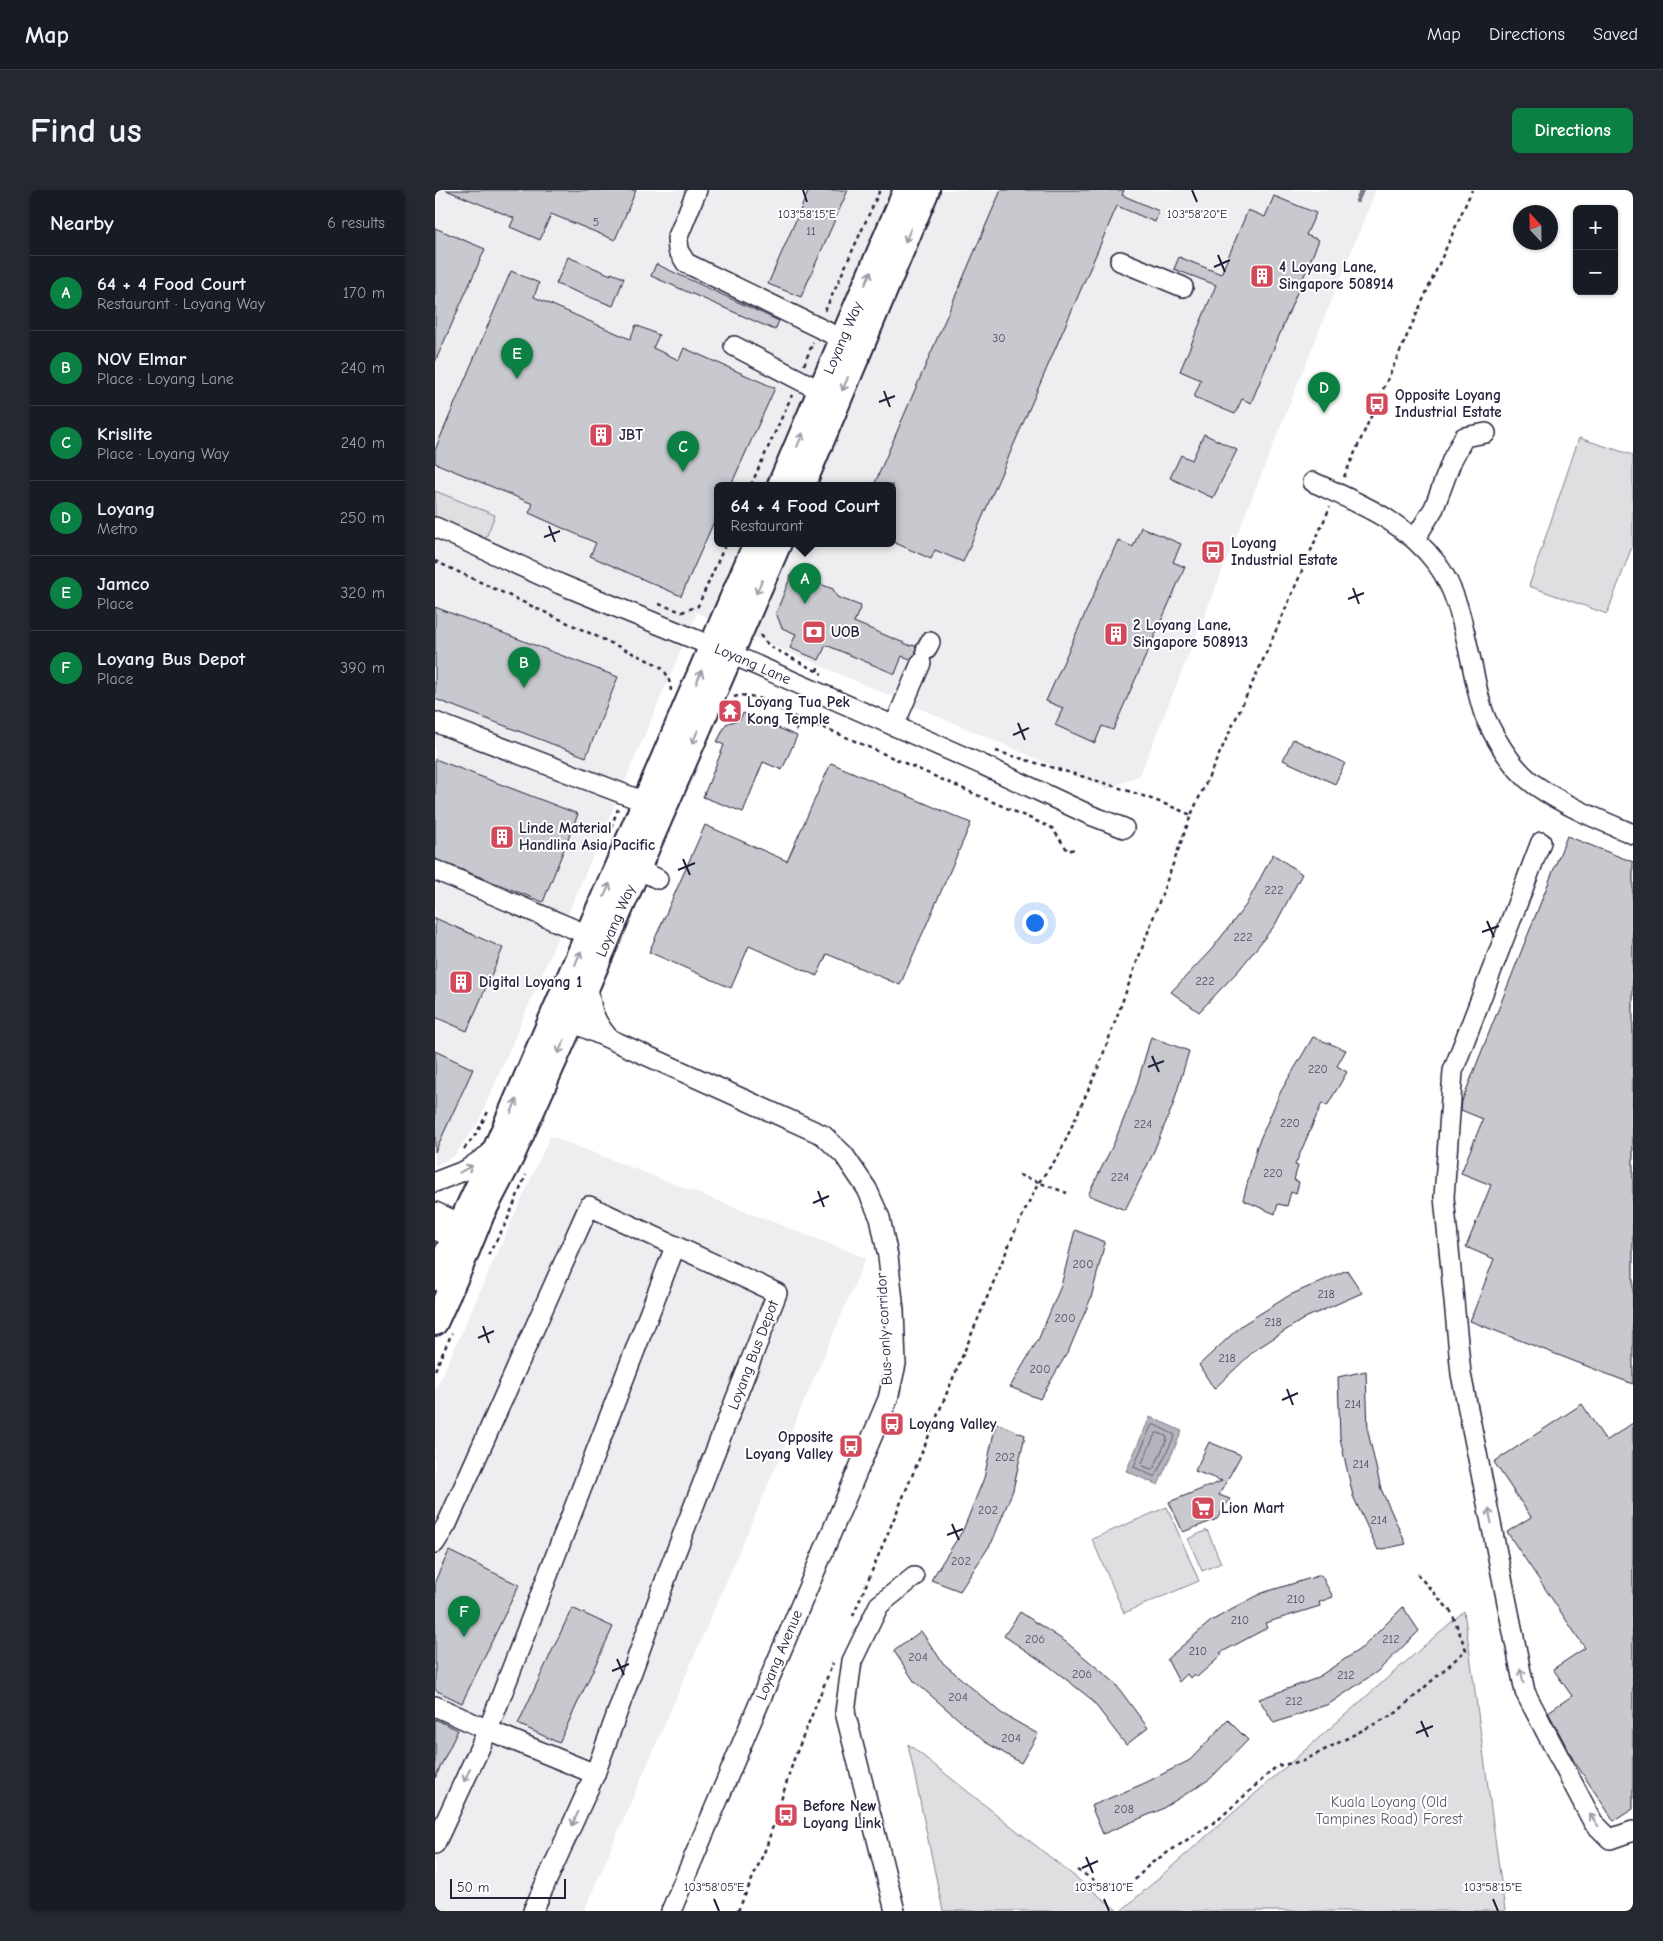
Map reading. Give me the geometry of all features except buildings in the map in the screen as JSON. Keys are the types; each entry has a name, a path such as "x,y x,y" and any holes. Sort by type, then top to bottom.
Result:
{"main road":[{"name":"Loyang Way","path":"782,482 906,190"},
{"name":"Loyang Way","path":"804,482 927,190"},
{"name":"Loyang Way","path":"435,1278 460,1233 495,1150 563,1018 587,986 648,874 755,547"},
{"name":"Loyang Way","path":"435,1323 460,1233 482,1214 511,1158 563,1018 588,935 634,798 721,650 777,547"}],"street":[{"path":"697,190 677,239 678,250 685,263 842,339"},
{"path":"1119,261 1183,288"},
{"path":"735,346 821,390"},
{"path":"1415,539 1434,508 1452,460 1464,437 1486,434"},
{"path":"1313,482 1383,514 1415,539 1438,565 1461,615 1486,717 1505,754 1534,784 1566,804 1633,834"},
{"name":"Loyang Lane","path":"435,527 560,584 721,650 983,765 1090,815 1124,828"},
{"path":"894,726 926,651"},
{"path":"435,722 634,798"},
{"path":"1541,842 1453,1071 1444,1197 1461,1374 1525,1692 1593,1822 1610,1838 1633,1831"},
{"path":"435,870 588,935"},
{"path":"587,986 591,1012 598,1025 609,1038"},
{"name":"Bus-only corridor","path":"563,1018 797,1123 813,1144 835,1161 859,1192 872,1220 880,1257 885,1311 888,1399"},
{"path":"435,1182 467,1170 495,1150"},
{"name":"Loyang Bus Depot","path":"435,1543 447,1524 589,1206 777,1294 670,1567 595,1774 533,1911"},
{"path":"435,1212 460,1233"},
{"path":"435,1844 488,1730 675,1247"},
{"name":"Loyang Avenue","path":"671,1911 888,1399"},
{"path":"895,1911 845,1712 852,1661 879,1606 914,1577"},
{"path":"435,1706 595,1774"}],"path":[{"path":"850,1623 1015,1231 1039,1182 1059,1155 1098,1068 1191,815 1263,660 1472,190"},
{"path":"698,606 724,547"},
{"path":"435,561 658,665 663,668 670,681 671,695"},
{"path":"817,671 819,664"},
{"path":"730,699 742,694 757,697 801,720 832,731 1052,828 1069,851 1074,849"},
{"path":"796,731 801,720"},
{"path":"990,749 1066,773 1098,780 1191,815"},
{"path":"610,829 634,798"},
{"path":"461,1153 476,1134 491,1108"},
{"path":"1019,1175 1067,1193"},
{"path":"1077,1870 1103,1885 1130,1885 1150,1864 1219,1819 1277,1766 1303,1761 1396,1713 1466,1650 1452,1613 1417,1574"},
{"path":"738,1911 766,1848 793,1759 835,1659"}],"shaded area":[{"path":"435,190 1376,190 1140,775 1107,789 697,613 478,1123 454,1156 435,1166"},
{"path":"550,1136 866,1258 584,1911 435,1911 435,1391"}],"green space":[{"path":"1579,438 1633,455 1633,544 1607,614 1529,586"},
{"path":"435,491 495,515 485,540 435,520"},
{"path":"1167,1507 1199,1581 1124,1613 1092,1539"},
{"path":"1207,1530 1221,1563 1202,1571 1188,1539"},
{"name":"Kuala Loyang (Old Tampines Road) Forest","path":"1464,1611 1505,1911 1121,1911"},
{"path":"908,1744 1118,1911 943,1911"}],"water":[{"path":"1150,1417 1182,1431 1158,1485 1126,1471"}],"waterway":[{"path":"1357,201 1362,190"}],"place":[{"name":"4 Loyang Lane, Singapore 508914","path":"1262,276"},
{"name":"Jamco","path":"517,379"},
{"name":"Opposite Loyang Industrial Estate","path":"1377,404"},
{"name":"Loyang","path":"1324,413"},
{"name":"JBT","path":"601,435"},
{"name":"Krislite","path":"683,472"},
{"name":"Loyang Industrial Estate","path":"1213,552"},
{"name":"64 + 4 Food Court","path":"805,604"},
{"name":"UOB","path":"814,632"},
{"name":"2 Loyang Lane, Singapore 508913","path":"1116,634"},
{"name":"NOV Elmar","path":"524,688"},
{"name":"Loyang Tua Pek Kong Temple","path":"730,711"},
{"name":"Linde Material Handlina Asia Pacific","path":"502,837"},
{"name":"Digital Loyang 1","path":"461,982"},
{"name":"Loyang Valley","path":"892,1424"},
{"name":"Opposite Loyang Valley","path":"851,1446"},
{"name":"Lion Mart","path":"1203,1508"},
{"name":"Loyang Bus Depot","path":"464,1637"},
{"name":"Before New Loyang Link","path":"786,1815"}]}
